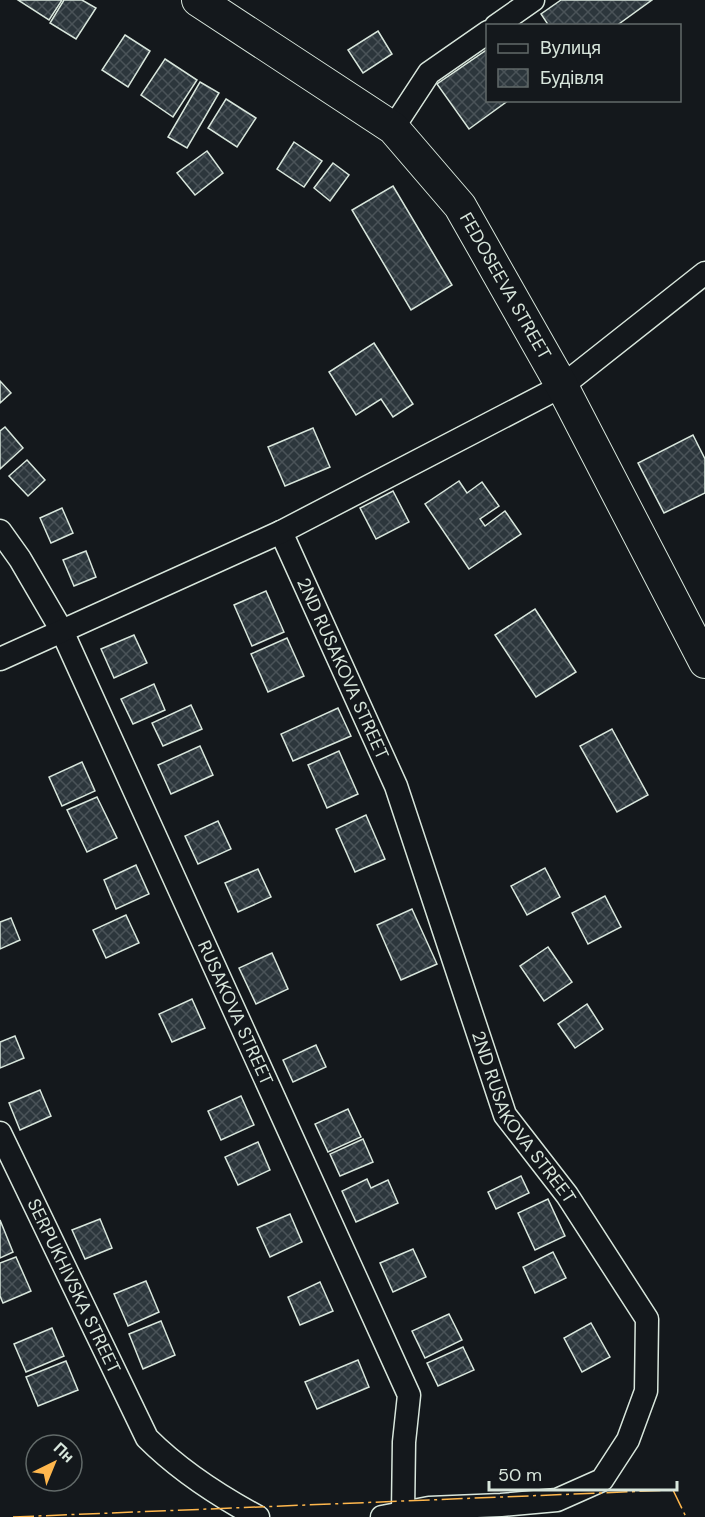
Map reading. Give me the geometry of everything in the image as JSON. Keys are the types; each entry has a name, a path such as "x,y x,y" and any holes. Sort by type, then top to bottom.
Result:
{"main road":[{"name":"FEDOSEEVA STREET","path":"198,0 393,128 460,206 562,386 705,662"}],"street":[{"path":"499,24 533,0"},
{"path":"393,128 429,73 486,33"},
{"path":"0,659 281,532 562,386 705,273"},
{"name":"RUSAKOVA STREET","path":"0,531 20,559 62,632 409,1395 392,1515"},
{"name":"2ND RUSAKOVA STREET","path":"281,532 396,786 505,1114 567,1195 647,1319 646,1391 628,1440 602,1480 557,1500 429,1508 392,1515"},
{"name":"SERPUKHIVSKA STREET","path":"0,1133 147,1438 170,1460 219,1496 258,1517"}],"building":[{"path":"18,0 62,0 49,20"},
{"path":"64,0 82,0 96,8 76,39 50,23"},
{"path":"561,0 652,0 619,24 548,24 541,14"},
{"path":"378,31 392,54 363,73 348,50"},
{"path":"125,35 150,51 128,87 102,70"},
{"path":"486,50 486,102 506,102 469,129 437,84"},
{"path":"165,59 197,80 173,117 141,95"},
{"path":"200,82 219,93 187,148 168,137"},
{"path":"226,99 256,118 237,147 208,128"},
{"path":"294,142 322,161 304,187 277,169"},
{"path":"207,151 223,173 195,195 177,173"},
{"path":"333,163 349,175 330,201 314,188"},
{"path":"393,186 452,285 411,310 352,210"},
{"path":"374,343 413,404 393,417 381,399 356,415 329,372"},
{"path":"0,381 11,393 0,403"},
{"path":"5,427 23,448 0,469 0,431"},
{"path":"313,428 330,467 285,486 268,447"},
{"path":"693,435 705,459 705,493 664,513 638,463"},
{"path":"27,460 45,480 28,496 9,476"},
{"path":"459,481 467,493 482,482 499,506 480,519 485,526 505,511 521,534 469,569 425,504"},
{"path":"393,491 409,522 376,539 360,508"},
{"path":"62,508 73,533 51,543 40,518"},
{"path":"86,551 96,577 74,586 63,560"},
{"path":"266,591 284,632 252,646 234,605"},
{"path":"535,609 576,672 536,697 495,635"},
{"path":"134,635 147,663 114,678 101,649"},
{"path":"287,638 304,676 268,692 251,654"},
{"path":"154,684 165,710 133,724 121,699"},
{"path":"191,705 202,729 163,746 152,723"},
{"path":"338,708 351,736 293,761 281,734"},
{"path":"612,729 648,795 617,812 580,746"},
{"path":"200,746 213,775 171,794 158,765"},
{"path":"339,751 358,794 327,808 308,765"},
{"path":"82,762 95,791 62,806 49,777"},
{"path":"97,797 117,838 87,852 67,810"},
{"path":"366,815 385,859 355,872 336,829"},
{"path":"218,821 231,849 198,864 185,836"},
{"path":"136,865 149,894 116,909 104,880"},
{"path":"545,868 560,897 527,915 511,886"},
{"path":"258,869 271,897 238,912 225,883"},
{"path":"605,896 621,927 588,944 572,913"},
{"path":"412,909 437,964 401,980 377,925"},
{"path":"126,915 139,943 106,958 93,930"},
{"path":"11,918 20,940 0,949 0,922"},
{"path":"548,947 572,982 544,1001 520,966"},
{"path":"272,953 288,989 256,1004 239,968"},
{"path":"192,999 205,1028 172,1042 159,1014"},
{"path":"587,1004 603,1029 575,1048 558,1024"},
{"path":"15,1036 24,1058 0,1068 0,1042"},
{"path":"316,1045 326,1067 293,1082 283,1060"},
{"path":"40,1090 51,1116 20,1130 9,1103"},
{"path":"241,1096 254,1125 221,1140 208,1111"},
{"path":"348,1109 361,1137 328,1152 315,1124"},
{"path":"363,1139 373,1162 340,1176 330,1154"},
{"path":"258,1142 270,1170 238,1185 225,1157"},
{"path":"521,1176 529,1193 496,1209 488,1192"},
{"path":"367,1179 371,1188 388,1180 398,1203 356,1222 342,1191"},
{"path":"548,1199 565,1236 535,1250 518,1213"},
{"path":"290,1214 302,1242 270,1257 257,1228"},
{"path":"100,1219 112,1248 85,1259 72,1230"},
{"path":"0,1220 13,1252 0,1258"},
{"path":"413,1249 426,1277 393,1292 380,1263"},
{"path":"553,1252 566,1278 535,1293 523,1267"},
{"path":"16,1257 31,1291 3,1303 0,1296 0,1263"},
{"path":"146,1281 159,1312 128,1326 114,1294"},
{"path":"320,1282 333,1311 300,1325 288,1297"},
{"path":"449,1314 462,1340 425,1358 412,1331"},
{"path":"161,1321 175,1355 143,1369 129,1334"},
{"path":"591,1323 610,1357 582,1372 564,1338"},
{"path":"52,1328 64,1356 26,1372 14,1344"},
{"path":"463,1347 474,1370 438,1386 427,1363"},
{"path":"358,1360 369,1387 317,1409 305,1382"},
{"path":"66,1361 78,1390 38,1406 26,1377"}],"power":[{"path":"13,1517 673,1490 686,1517"}]}
